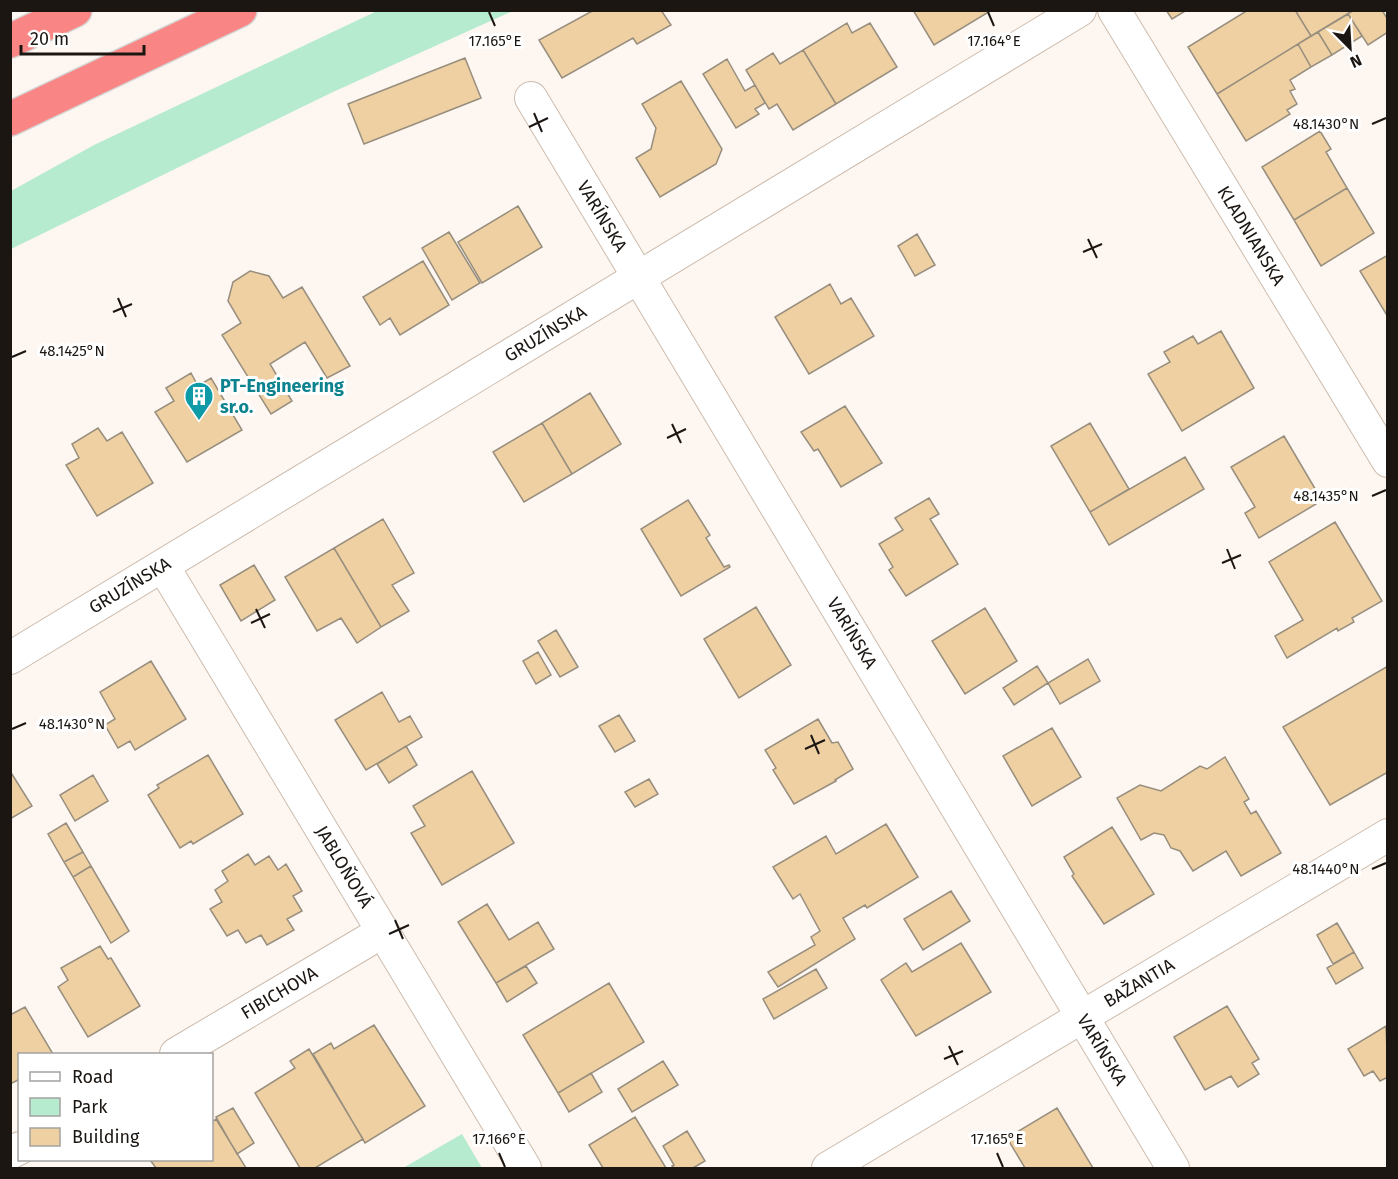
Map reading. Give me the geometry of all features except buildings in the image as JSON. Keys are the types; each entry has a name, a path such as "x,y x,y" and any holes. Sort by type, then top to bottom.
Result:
{"highway":[{"path":"10,41 75,10"},
{"path":"10,119 240,10"}],"street":[{"name":"GRUZÍNSKA","path":"10,658 1080,10"},
{"name":"KLADNIANSKA","path":"1114,10 1388,461"},
{"name":"VARÍNSKA","path":"531,98 1173,1168"},
{"name":"JABLOŇOVÁ","path":"163,566 525,1168"},
{"name":"BAŽANTIA","path":"828,1168 1388,835"},
{"name":"FIBICHOVA","path":"178,1053 382,932"}],"green space":[{"path":"377,11 513,11 333,92 11,249 11,191 94,145"},
{"path":"462,1134 482,1168 403,1168"}],"place":[{"name":"PT-Engineering sr.o.","path":"199,422"}]}
